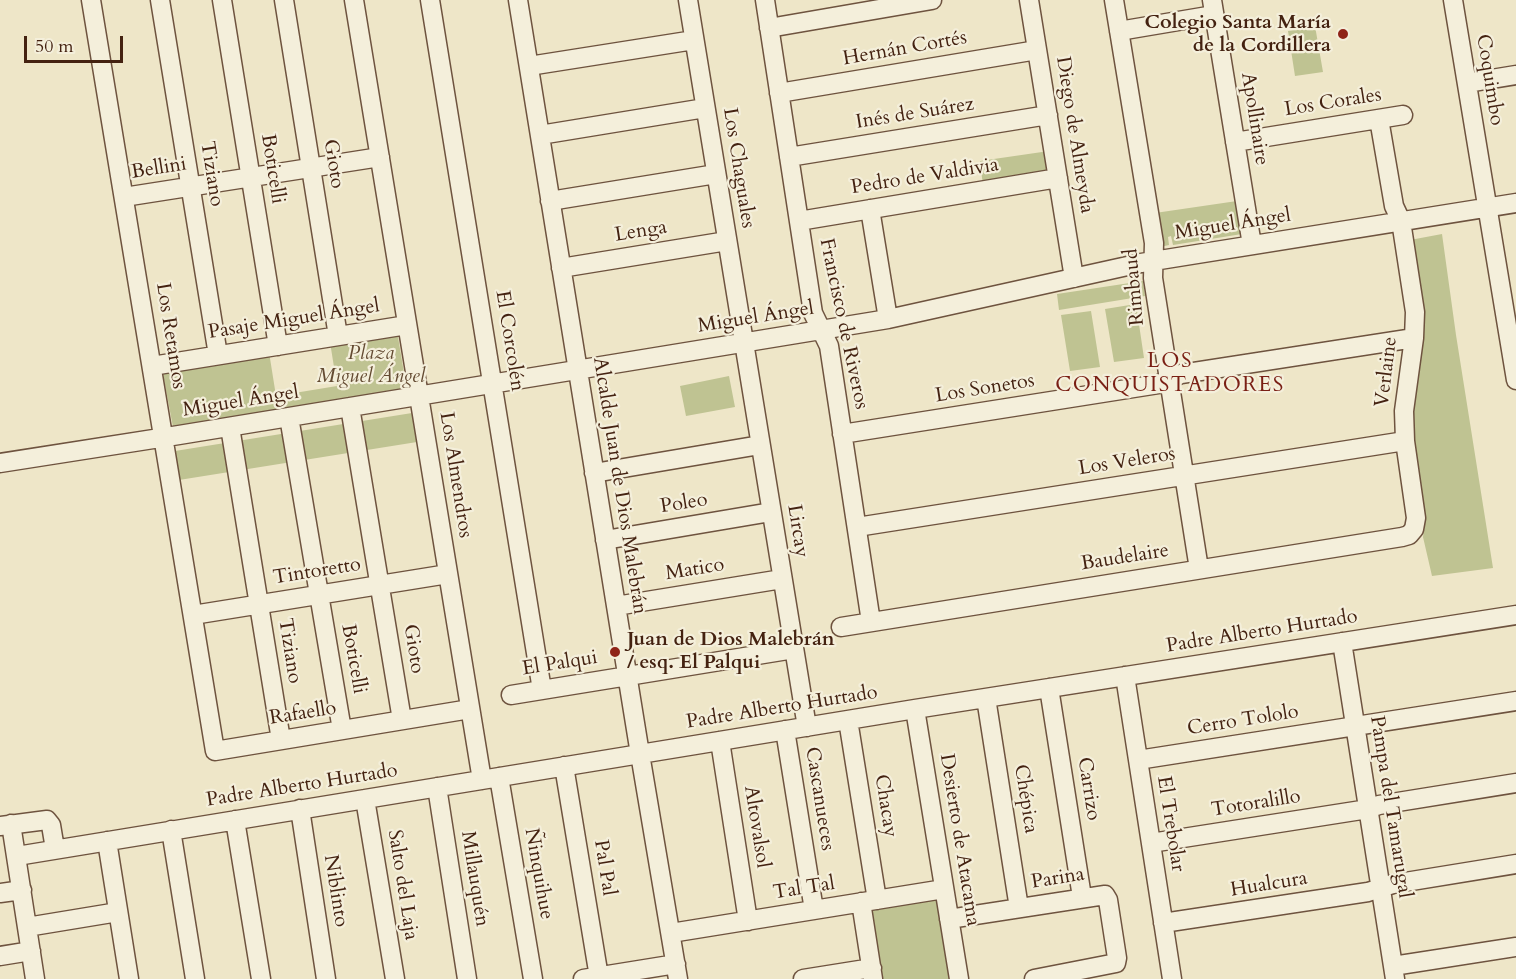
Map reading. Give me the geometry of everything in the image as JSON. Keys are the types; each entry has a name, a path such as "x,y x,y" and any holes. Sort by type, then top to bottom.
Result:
{"street":[{"name":"Los Retamos","path":"91,0 215,751"},
{"name":"Tiziano","path":"160,0 218,355"},
{"name":"Boticelli","path":"222,0 278,346"},
{"name":"Gioto","path":"284,0 338,336"},
{"name":"Los Almendros","path":"354,0 470,709 490,778"},
{"name":"El Corcolén","path":"430,0 542,690"},
{"name":"Alcalde Juan de Dios Malebrán","path":"518,0 677,972"},
{"name":"Los Chaguales","path":"688,0 744,342"},
{"name":"Francisco de Riveros","path":"765,0 813,313 829,346 871,622"},
{"path":"769,28 932,0"},
{"name":"Diego de Almeyda","path":"1029,0 1074,278"},
{"name":"Rimbaud","path":"1114,0 1154,243 1153,278 1199,569"},
{"name":"Coquimbo","path":"1453,0 1487,207 1508,284 1516,380"},
{"path":"1119,31 1213,8"},
{"name":"Apollinaire","path":"1213,8 1252,245"},
{"path":"529,66 694,40"},
{"name":"Hernán Cortés","path":"779,93 1037,50"},
{"path":"1467,83 1516,75"},
{"path":"540,135 705,108"},
{"name":"Inés de Suárez","path":"789,157 1048,115"},
{"name":"Los Corales","path":"1235,142 1403,115"},
{"name":"Verlaine","path":"1379,118 1394,206 1401,221 1415,312 1414,338 1404,411 1405,441 1416,514 1414,529"},
{"name":"Bellini","path":"124,197 380,157"},
{"path":"550,201 716,174"},
{"name":"Pedro de Valdivia","path":"799,221 1058,178"},
{"name":"Miguel Ángel","path":"0,463 888,319 1153,261 1516,203"},
{"path":"870,209 888,319"},
{"name":"Lenga","path":"561,268 727,241"},
{"name":"Pasaje Miguel Ángel","path":"152,366 407,325"},
{"name":"Los Sonetos","path":"842,434 1159,384 1181,374 1414,338"},
{"name":"Lircay","path":"744,342 807,727"},
{"name":"Gioto","path":"350,407 402,720"},
{"name":"Boticelli","path":"289,417 342,730"},
{"name":"Tiziano","path":"231,427 281,740"},
{"name":"Los Veleros","path":"857,526 1405,441"},
{"path":"594,473 760,445"},
{"name":"Poleo","path":"605,540 771,512"},
{"name":"Baudelaire","path":"842,627 1402,537 1409,535 1414,529"},
{"name":"Tintoretto","path":"193,615 448,574"},
{"name":"Matico","path":"616,606 782,579"},
{"name":"Padre Alberto Hurtado","path":"17,856 915,709 1516,615"},
{"name":"Pampa del Tamarugal","path":"1342,642 1394,973"},
{"name":"El Palqui","path":"511,695 794,649"},
{"name":"El Trebolar","path":"1125,676 1172,979"},
{"name":"Carrizo","path":"1049,688 1082,897"},
{"name":"Chépica","path":"986,698 1019,908"},
{"name":"Cerro Tololo","path":"1138,760 1516,701"},
{"name":"Rafaello","path":"215,751 470,709"},
{"name":"Desierto de Atacama","path":"915,709 958,979"},
{"name":"Chacay","path":"848,720 869,901 873,974"},
{"name":"Cascanueces","path":"785,730 814,910"},
{"name":"Altovalsol","path":"720,741 748,921"},
{"name":"Pal Pal","path":"564,766 591,978"},
{"name":"Ñinquihue","path":"490,778 533,979"},
{"name":"Totoralillo","path":"1151,843 1516,783"},
{"name":"Millauquén","path":"437,787 467,979"},
{"name":"Salto del Laja","path":"365,799 394,979"},
{"name":"Niblinto","path":"300,809 326,979"},
{"path":"35,979 17,856 6,825 46,820 51,825 55,849"},
{"path":"235,820 261,979"},
{"path":"171,830 195,979"},
{"path":"107,841 129,979"},
{"name":"Hualcura","path":"1163,923 1368,892 1393,884 1516,864"},
{"name":"Tal Tal","path":"671,933 944,889"},
{"path":"0,893 22,890"},
{"name":"Parina","path":"949,919 1103,894 1107,897 1117,958 1116,963 1094,974"},
{"path":"27,927 118,912"},
{"path":"1394,973 1516,947"},
{"path":"0,956 31,951"},
{"path":"591,978 677,972"},
{"path":"802,979 873,974"},
{"path":"1034,979 1094,974"}],"green space":[{"path":"1315,26 1323,72 1295,76 1288,31"},
{"path":"1049,151 1052,175 983,186 980,161"},
{"path":"1237,201 1242,234 1173,245 1171,236 1168,237 1169,245 1160,247 1155,213"},
{"path":"1442,234 1493,568 1432,576 1423,537 1425,524 1411,439 1410,240"},
{"path":"1143,281 1145,296 1059,310 1057,294"},
{"path":"1136,304 1144,358 1114,362 1105,309"},
{"path":"1091,311 1100,367 1070,371 1061,315"},
{"name":"Plaza Miguel Ángel","path":"397,331 407,391 173,427 162,369 269,352 276,396 337,386 330,342"},
{"path":"729,376 735,407 686,416 680,386"},
{"path":"412,413 417,442 179,480 175,451"},
{"path":"938,897 951,979 878,979 867,908"}],"place":[{"name":"Colegio Santa María de la Cordillera","path":"1343,34"},
{"name":"Juan de Dios Malebrán / esq. El Palqui","path":"615,652"}],"district":[{"name":"LOS CONQUISTADORES","path":"1170,374"}]}
